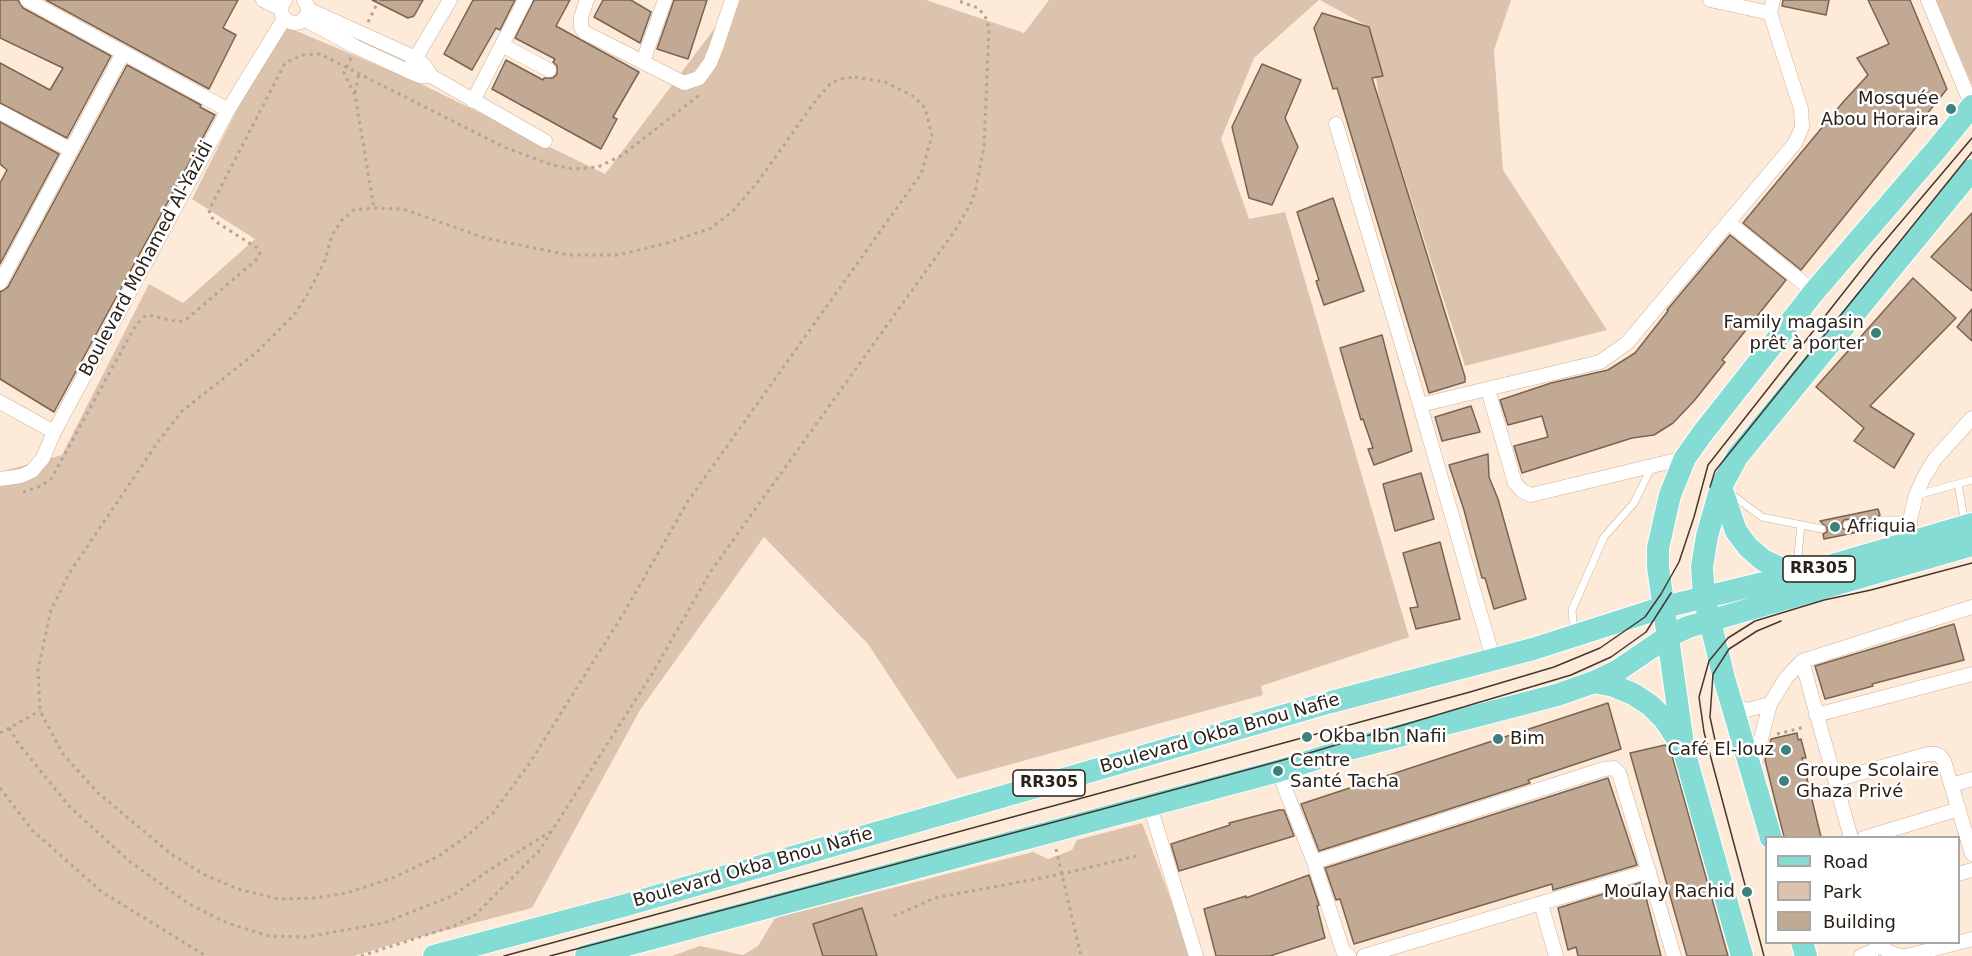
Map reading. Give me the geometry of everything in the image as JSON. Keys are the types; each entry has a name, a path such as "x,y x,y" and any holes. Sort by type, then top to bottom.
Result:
{"main road":[{"path":"1742,956 1684,752 1658,567 1658,548 1670,495 1685,458 1702,434 1814,292 1972,106"},
{"path":"1771,836 1732,705 1704,597 1702,567 1707,536 1721,487 1737,457 1972,170"},
{"path":"1721,487 1736,531 1748,547 1763,560 1780,568 1808,572"},
{"name":"Boulevard Okba Bnou Nafie","path":"434,956 626,905 1174,747 1493,658 1533,649 1664,607 1808,572 1909,531 1970,532"},
{"name":"RR305","path":"586,956 1150,806 1345,750 1557,695 1594,682 1636,660 1667,637 1710,619 1970,532"},
{"path":"1623,621 1640,607 1653,589 1658,567"},
{"path":"1594,682 1614,686 1650,705 1676,735 1684,752"}],"street":[{"path":"27,0 228,110"},
{"path":"51,13 58,0"},
{"path":"262,0 283,9 294,23 307,7"},
{"path":"408,71 450,0"},
{"path":"473,101 525,0"},
{"path":"586,0 580,17 584,32 684,83 699,78 710,63 732,0"},
{"path":"643,61 665,0"},
{"path":"1420,405 1600,362 1613,354 1626,343 1795,143 1802,127 1801,109 1772,7 1710,0"},
{"path":"1928,0 1972,106"},
{"path":"307,7 416,58 431,76 545,141"},
{"path":"307,7 356,47 420,76 431,76"},
{"name":"Boulevard Mohamed Al-Yazidi","path":"0,479 21,476 32,471 43,458 54,432 283,9"},
{"path":"502,45 549,70"},
{"path":"0,283 123,52"},
{"path":"0,112 70,150"},
{"path":"1336,124 1493,658"},
{"path":"1728,222 1814,292"},
{"path":"1488,390 1515,483 1522,491 1531,495 1685,458"},
{"path":"0,402 54,432"},
{"path":"1909,531 1916,495 1924,477 1935,459 1972,418"},
{"path":"1753,773 1770,704 1786,678 1802,661 1972,608"},
{"path":"1802,661 1851,836"},
{"path":"1817,719 1972,674"},
{"path":"1732,705 1747,710 1770,704"},
{"path":"1834,780 1928,754 1936,754 1944,761 1971,845"},
{"path":"1314,862 1604,769 1614,768 1619,773 1674,956"},
{"path":"1278,771 1314,862 1343,951 1349,956"},
{"path":"1952,785 1972,779"},
{"path":"1150,806 1196,956"},
{"path":"1867,836 1959,809"},
{"path":"1364,956 1650,872"},
{"path":"1541,904 1556,956"},
{"path":"1946,950 1972,939"},
{"path":"1861,956 1874,951 1880,944 1889,952 1899,956 1946,950 1972,950"},
{"path":"1383,951 1398,956"}],"lane":[{"path":"1574,636 1572,610 1604,537 1634,503 1652,466"},
{"path":"1916,495 1972,480"},
{"path":"1958,484 1970,532"},
{"path":"1721,487 1762,517 1822,529"},
{"path":"1881,520 1909,531"},
{"path":"1847,525 1856,524"},
{"path":"1801,525 1798,555 1808,572"}],"path":[{"path":"361,956 454,926 475,915 539,851 652,674 711,571 956,229 971,203 984,147 989,28 985,16 978,8 956,0"},
{"path":"356,47 344,73 354,95 374,208"},
{"path":"19,492 41,486 51,479 133,330 142,318 148,315 179,322 188,318 256,260 260,253 257,248 218,224 209,210 285,63 303,55 320,54 504,147 552,165 574,169 598,167 621,156 707,89"},
{"path":"354,95 359,73"},
{"path":"855,77 885,82 913,96 925,108 932,136 921,174 688,501 625,611 529,764 493,813 439,856 395,877 347,893 315,898 279,899 241,890 205,875 171,854 97,792 63,754 40,711 38,669 51,610 70,572 158,442 182,411 257,352 294,315 309,292 325,260 332,235 342,220 354,210 374,208 403,209 485,238 569,255 618,255 667,243 711,228 732,212 757,183 816,100 830,84 840,79 855,77"},
{"path":"0,733 40,711"},
{"path":"1761,739 1817,719"},
{"path":"9,728 18,743 69,806 129,861 189,904 227,923 268,936 307,937 383,922 452,896 552,831"},
{"path":"0,788 32,830 102,892 206,956"},
{"path":"1052,832 1081,956"},
{"path":"894,916 934,898 1062,874 1136,856"}],"green space":[{"path":"736,0 926,0 1024,33 1049,0 1319,0 1254,58 1221,139 1249,219 1285,212 1409,637 1261,686 1263,695 957,779 868,644 764,537 640,710 532,908 354,956 0,956 0,472 62,455 149,284 183,303 255,239 192,199 280,24 417,82 605,174"},
{"path":"1320,0 1511,0 1494,50 1503,170 1607,330 1465,366 1379,99 1369,27"},
{"path":"1935,0 1972,0 1972,85"},
{"path":"1142,823 1192,956 672,956 700,946 743,955 758,946 775,918 1033,852 1048,859 1072,850 1077,840"}],"building":[{"path":"0,0 18,0 23,8 111,56 67,138 0,103 0,63 50,90 63,68 0,38"},
{"path":"46,0 238,0 223,28 236,35 209,89"},
{"path":"372,0 423,0 414,16 408,18"},
{"path":"473,0 515,0 500,30 496,28 472,70 444,54"},
{"path":"534,0 570,0 556,26 639,72 613,117 617,119 601,149 492,89 506,60 543,80 553,78 557,74 557,66 553,62 555,59 515,38"},
{"path":"603,0 631,0 651,12 640,43 594,17"},
{"path":"674,0 707,0 688,59 657,49"},
{"path":"1783,0 1829,0 1826,15 1782,6"},
{"path":"1868,0 1910,0 1947,89 1801,270 1743,223 1868,75 1857,58 1889,44"},
{"path":"1322,13 1369,27 1383,76 1372,78 1465,382 1429,393 1337,88 1333,89 1314,28"},
{"path":"1262,64 1301,80 1285,118 1298,147 1272,205 1249,198 1232,127"},
{"path":"127,65 215,115 54,412 0,379 0,292 8,287"},
{"path":"0,122 59,154 0,264 0,183 7,170 0,164"},
{"path":"1333,198 1364,291 1324,305 1316,281 1319,280 1297,212"},
{"path":"1972,213 1972,291 1931,257"},
{"path":"1730,235 1786,280 1722,360 1725,362 1694,401 1673,423 1654,435 1632,438 1522,473 1514,446 1548,437 1542,416 1508,425 1500,400 1551,383 1608,370 1635,353 1667,310"},
{"path":"1913,278 1956,318 1870,406 1914,434 1894,468 1854,441 1864,428 1816,387"},
{"path":"1972,309 1972,341 1957,327"},
{"path":"1382,335 1412,451 1374,465 1368,449 1373,448 1363,419 1361,420 1340,348"},
{"path":"1471,406 1480,432 1442,441 1435,417"},
{"path":"1488,454 1489,477 1498,499 1526,599 1494,609 1485,578 1482,578 1449,465"},
{"path":"1421,473 1434,519 1395,531 1383,484"},
{"path":"1878,509 1880,515 1875,521 1883,527 1824,539 1823,534 1827,532 1827,528 1820,521","holes":["1856,518 1861,523 1859,529 1847,531 1842,528 1844,520"]},
{"path":"1440,542 1460,619 1416,629 1410,608 1418,607 1403,553"},
{"path":"1954,624 1964,660 1825,699 1815,666"},
{"path":"1608,703 1621,749 1528,780 1530,783 1319,851 1301,804"},
{"path":"1797,733 1798,740 1801,739 1806,758 1802,758 1821,836 1784,836 1765,760 1771,739"},
{"path":"1665,745 1671,752 1728,956 1687,956 1630,753"},
{"path":"1608,778 1637,865 1553,890 1552,884 1354,944 1340,899 1336,900 1325,868"},
{"path":"1284,810 1294,836 1179,871 1171,844 1230,825 1229,823"},
{"path":"1309,875 1319,905 1317,906 1325,938 1270,956 1216,956 1204,909 1246,896 1246,898"},
{"path":"1642,882 1661,956 1578,956 1576,947 1568,950 1558,908"},
{"path":"862,908 877,956 823,956 813,924"}],"tram line":[{"path":"504,956 1470,692 1554,667 1600,648 1645,617 1661,594 1679,562 1708,465 1873,255 1972,138"},
{"path":"1710,487 1715,471 1972,152"},
{"path":"1764,956 1704,732 1699,697 1709,661 1728,638 1755,621 1824,600 1972,563"},
{"path":"550,956 1309,753 1571,675 1611,657 1646,632 1671,593"},
{"path":"1718,754 1710,717 1713,674 1729,649 1757,631 1781,621"}],"place":[{"name":"Mosquée Abou Horaira","path":"1951,109"},
{"name":"Family magasin prêt à porter","path":"1876,333"},
{"name":"Afriquia","path":"1835,527"},
{"name":"Okba Ibn Nafii","path":"1307,737"},
{"name":"Bim","path":"1498,739"},
{"name":"Café El-louz","path":"1786,750"},
{"name":"Centre Santé Tacha","path":"1278,771"},
{"name":"Groupe Scolaire Ghaza Privé","path":"1784,781"},
{"name":"Moulay Rachid","path":"1747,892"}]}
